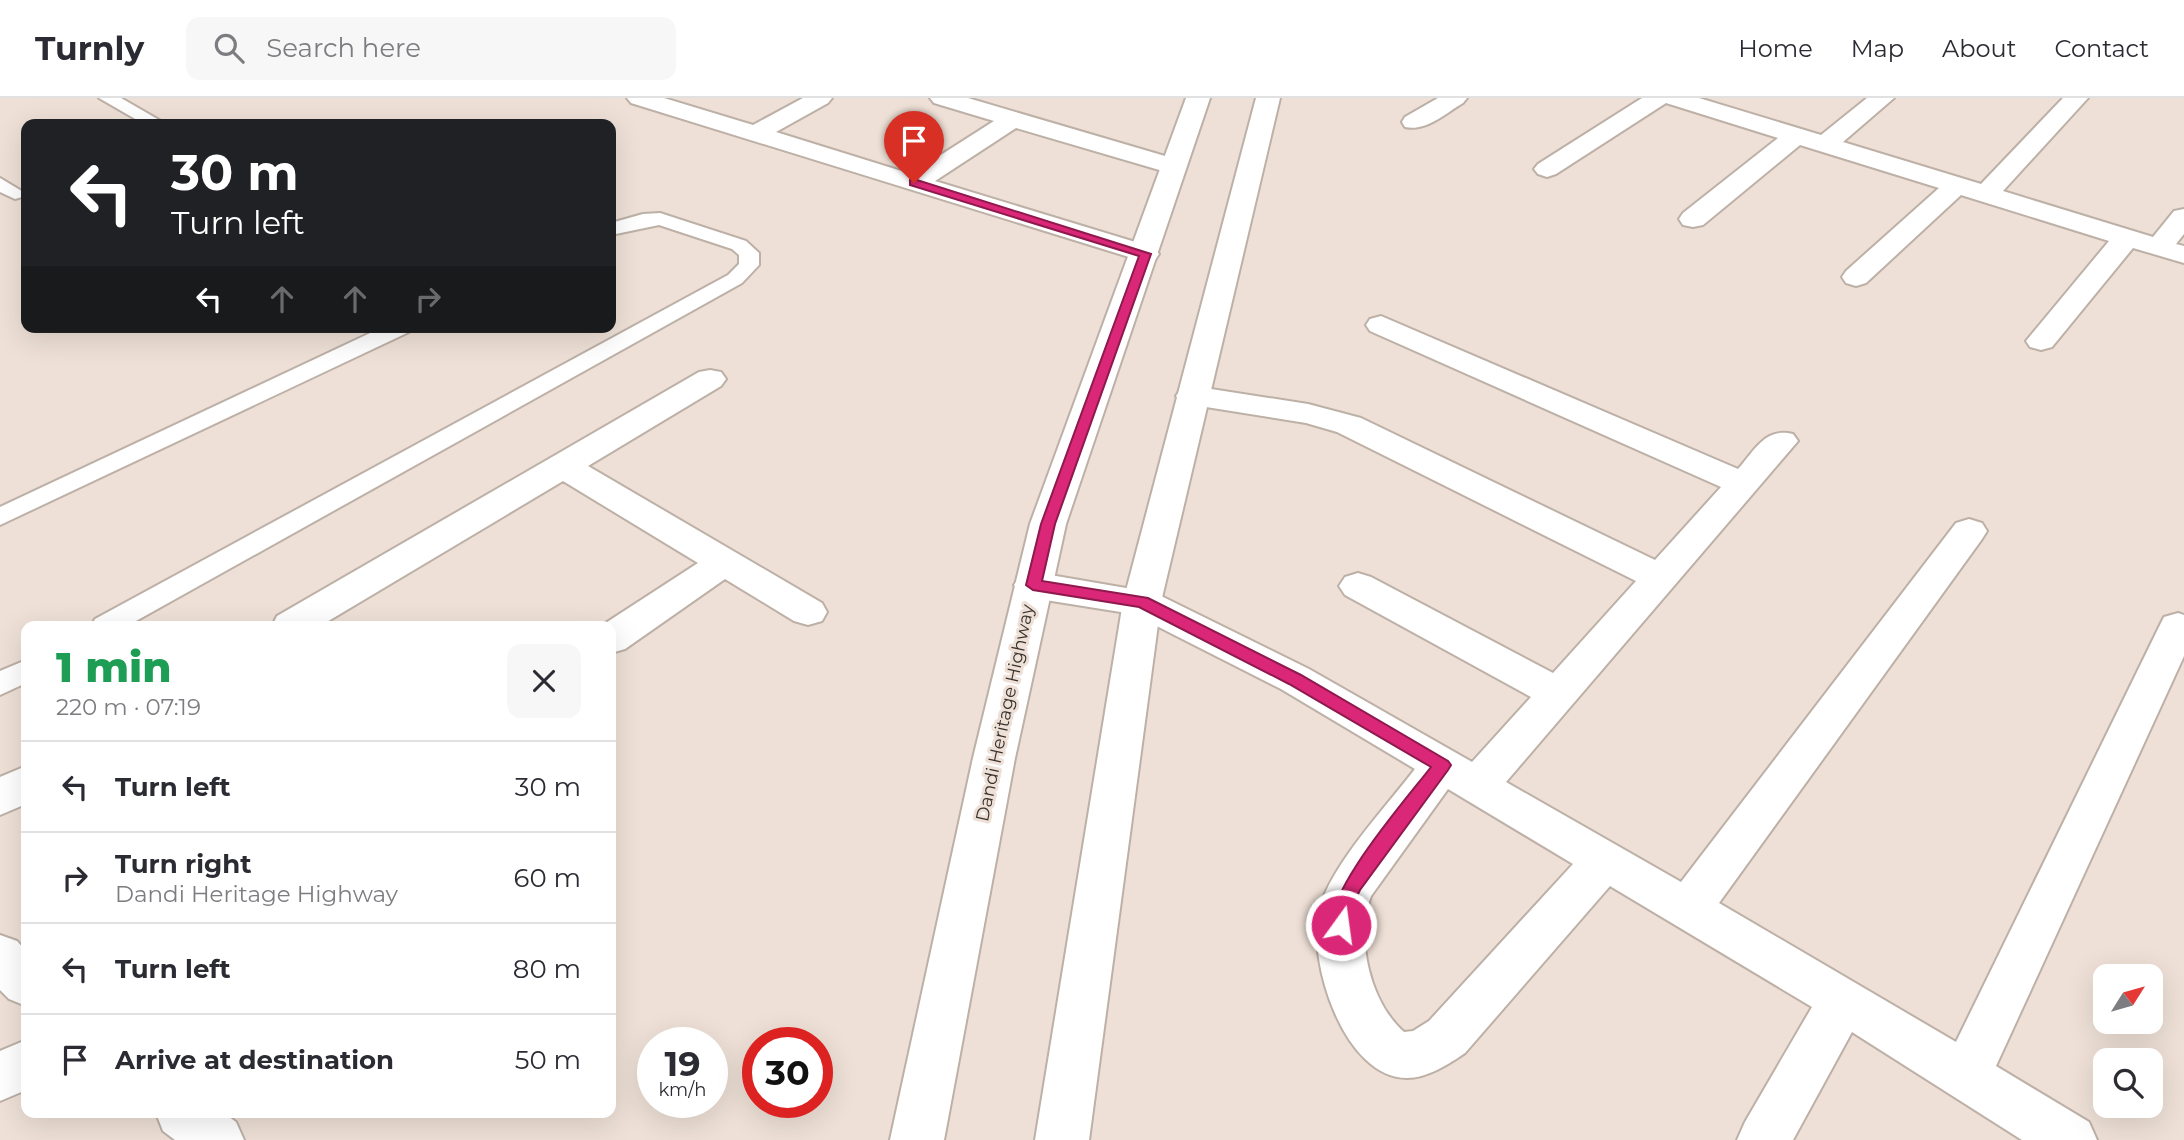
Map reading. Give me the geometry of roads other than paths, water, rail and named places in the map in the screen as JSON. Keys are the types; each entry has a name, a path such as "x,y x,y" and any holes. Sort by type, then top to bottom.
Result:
{"street":[{"path":"639,98 1145,254"},
{"path":"755,134 820,98"},
{"path":"942,98 1173,166"},
{"name":"Dandi Heritage Highway","path":"917,1140 994,758 1048,524 1198,98"},
{"path":"1062,1140 1142,602 1268,98"},
{"path":"1414,122 1455,98"},
{"path":"1547,169 1658,98"},
{"path":"1824,145 1882,98"},
{"path":"1986,194 2076,98"},
{"path":"1684,99 1824,145 2172,251 2184,217"},
{"path":"914,183 1013,119"},
{"path":"1693,219 1796,136"},
{"path":"1856,277 1957,186"},
{"path":"2041,341 2127,237"},
{"path":"1381,325 1743,484"},
{"path":"300,621 710,379"},
{"path":"1192,396 1308,414 1349,425 1660,578"},
{"path":"1605,860 1447,1037 1423,1052 1401,1055 1383,1048 1365,1027 1342,953 1344,902 1353,885 1460,776 1558,693 1781,441"},
{"path":"563,466 808,612"},
{"path":"1688,909 1969,531"},
{"path":"616,636 725,562"},
{"path":"1033,585 1142,602 1295,679 1843,1000 2070,1140"},
{"path":"1358,586 1558,693"},
{"path":"1966,1076 2178,627"},
{"path":"0,798 21,786"},
{"path":"0,956 21,979"},
{"path":"1764,1140 1843,1000"},
{"path":"0,1077 21,1066"},
{"path":"188,1118 217,1140"}],"lane":[{"path":"108,98 148,119"},
{"path":"114,621 735,279 749,265 750,253 738,245 660,219 643,219 616,227"},
{"path":"0,517 388,333"},
{"path":"0,684 21,673"}]}
